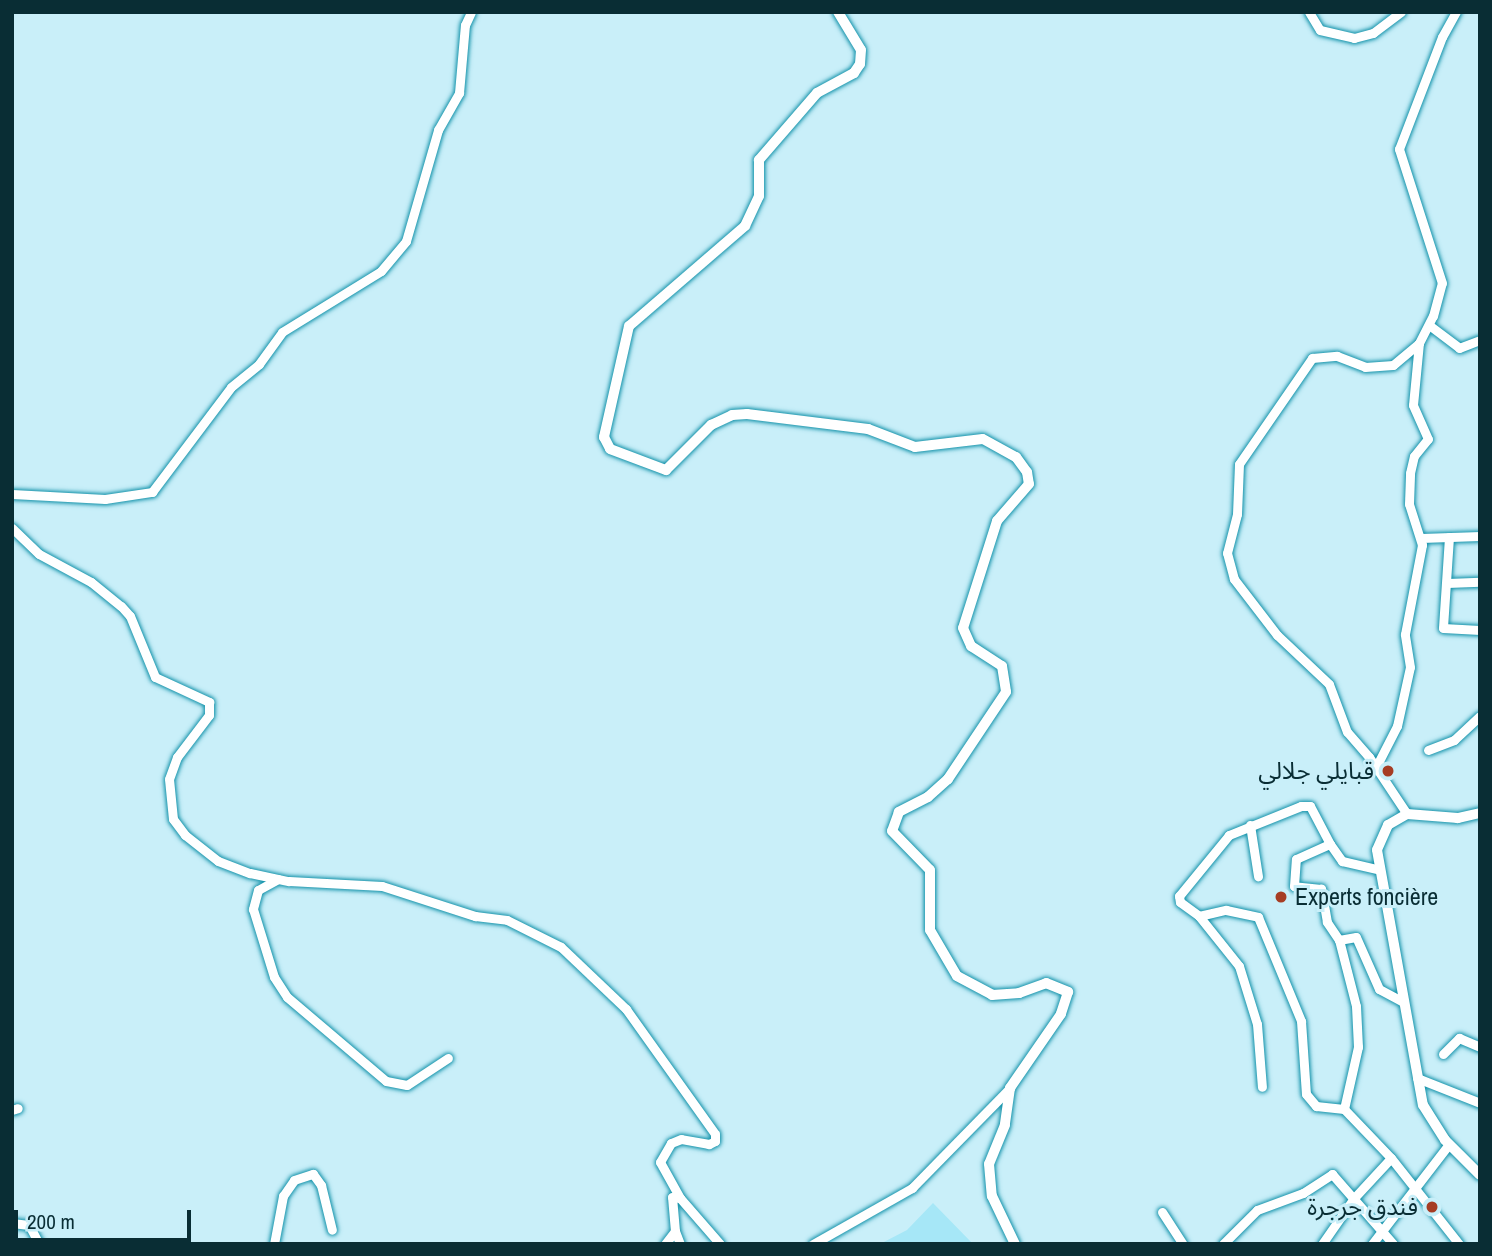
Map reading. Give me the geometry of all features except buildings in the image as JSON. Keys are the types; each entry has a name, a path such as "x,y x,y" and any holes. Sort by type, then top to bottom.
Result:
{"main road":[{"path":"838,12 861,50 860,64 854,72 817,93 759,160 759,196 745,226 629,327 604,437 610,449 666,470 711,425 732,415 747,414 868,429 915,447 983,439 1016,457 1027,472 1029,484 997,521 963,628 971,646 1002,666 1006,692 948,779 928,797 898,812 892,831 930,870 930,930 957,976 992,995 1019,993 1046,983 1068,992 1061,1014 1010,1088 1005,1125 989,1164 992,1196 1016,1244"},
{"path":"1480,813 1458,818 1407,814 1383,832 1378,869 1417,1078 1427,1114 1449,1144 1480,1175"}],"street":[{"path":"12,494 105,499 152,492 231,387 259,364 282,332 381,271 406,241 438,130 459,93 465,25 471,12"},
{"path":"1309,12 1320,30 1354,38 1373,33 1401,12"},
{"path":"1407,814 1376,767 1347,733 1329,684 1277,635 1234,579 1227,553 1237,514 1239,464 1312,358 1337,356 1365,367 1381,368 1393,365 1419,343 1429,325 1442,283 1399,149 1442,37 1456,12"},
{"path":"1429,325 1459,348 1480,340"},
{"path":"1376,767 1397,726 1407,685 1410,658 1405,634 1421,538 1409,505 1414,456 1427,439 1413,405 1419,343"},
{"path":"12,528 39,554 91,582 121,606 130,616 155,677 209,702 209,715 177,757 169,779 173,819 185,835 218,861 278,879 382,886 475,916 507,920 561,947 626,1009 715,1134 715,1141 709,1144 681,1139 664,1153 663,1173 680,1198 720,1244"},
{"path":"1421,538 1480,536"},
{"path":"1449,537 1443,628 1480,630"},
{"path":"1447,583 1480,582"},
{"path":"1428,750 1454,740 1480,716"},
{"path":"1262,1087 1257,1024 1239,966 1208,933 1199,916 1180,902 1182,887 1229,835 1250,825 1310,806 1342,861 1378,869"},
{"path":"1250,825 1258,876"},
{"path":"1330,844 1296,859 1294,886 1321,889 1327,922 1339,940 1356,1006 1358,1046 1344,1109"},
{"path":"278,879 258,890 253,909 274,977 287,997 348,1051 398,1086 448,1058"},
{"path":"1199,916 1241,911 1258,917 1266,927 1301,1021 1306,1094 1317,1106 1344,1109 1415,1186 1459,1244"},
{"path":"1339,940 1356,937 1379,989 1403,1002"},
{"path":"1443,1054 1460,1038 1480,1047"},
{"path":"1417,1078 1480,1103"},
{"path":"813,1244 912,1188 1010,1088"},
{"path":"1372,1244 1449,1144"},
{"path":"1322,1244 1353,1198 1391,1158"},
{"path":"274,1244 283,1196 294,1181 313,1174 321,1185 331,1230"},
{"path":"1223,1244 1257,1210 1303,1193 1326,1175 1338,1176 1353,1198 1393,1244"},
{"path":"680,1198 672,1197 675,1231 680,1244"},
{"path":"1161,1212 1183,1244"},
{"path":"12,1223 29,1225 39,1244"},
{"path":"665,1244 675,1231"}],"shaded area":[{"path":"933,1203 973,1244 880,1244 907,1230"}],"place":[{"name":"قبايلي جلالي","path":"1388,771"},
{"name":"Experts foncière","path":"1281,897"},
{"name":"فندق جرجرة","path":"1432,1207"}]}
